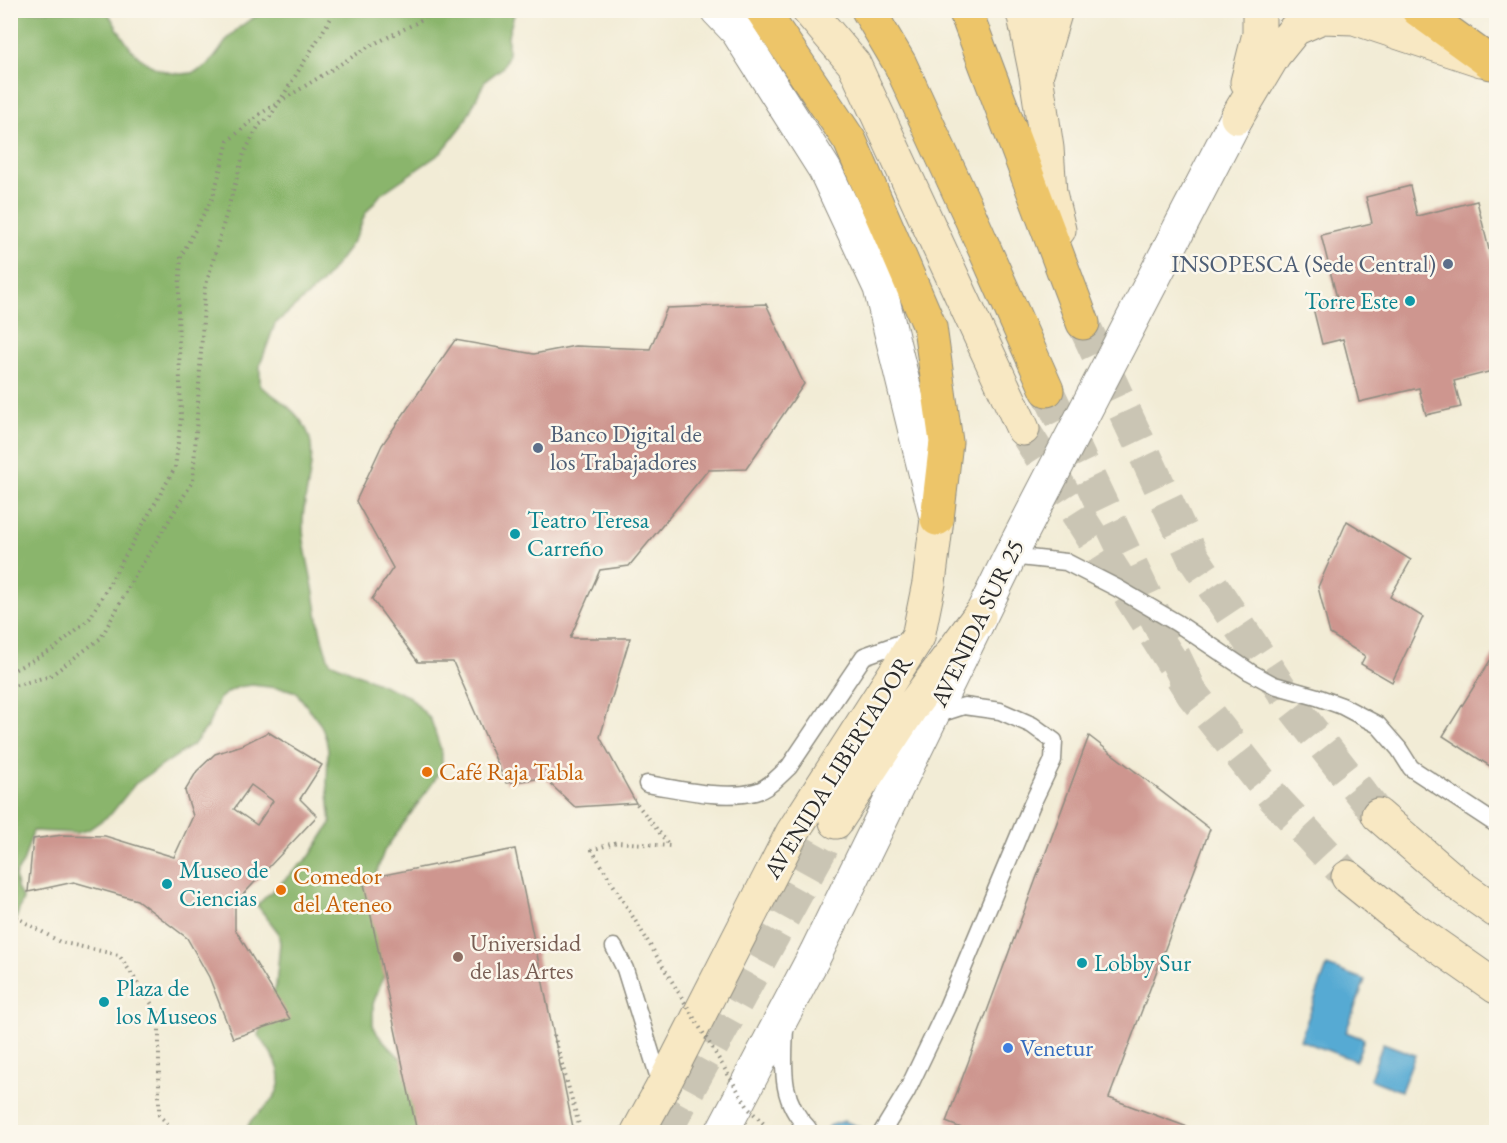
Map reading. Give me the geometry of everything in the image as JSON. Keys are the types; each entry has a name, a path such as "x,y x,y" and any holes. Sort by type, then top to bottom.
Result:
{"highway":[{"path":"762,10 850,141 930,327 946,442 937,519"},
{"path":"868,10 900,64 1047,390"},
{"path":"965,10 1083,323"},
{"path":"1418,10 1494,65"}],"main road":[{"path":"808,10 854,64 1023,429"},
{"path":"1021,10 1036,75 1047,148 1050,193 1083,323"},
{"path":"1036,75 1056,10"},
{"path":"1237,117 1259,34 1259,10"},
{"path":"1237,117 1274,55 1295,29 1322,17 1353,18 1494,65"},
{"name":"AVENIDA LIBERTADOR","path":"638,1132 792,833 918,637 929,583 937,519"},
{"path":"918,637 836,822 911,708 979,616"},
{"path":"1378,815 1459,885 1497,911"},
{"path":"1348,877 1409,926 1497,987"}],"street":[{"path":"717,10 737,31 825,170 880,288 937,519"},
{"path":"1401,10 1494,65"},
{"name":"AVENIDA SUR 25","path":"722,1132 786,1013 979,616 1237,117"}],"lane":[{"path":"1010,556 1066,562 1177,623 1250,672 1274,685 1342,706 1378,725 1399,749 1411,768 1497,824"},
{"path":"647,784 715,795 756,792 774,782 789,767 864,656 918,637"},
{"path":"882,1132 907,1091 947,1007 1032,804 1053,760 1054,741 1032,726 1000,711 964,706 932,716"},
{"path":"614,947 625,969 662,1088"},
{"path":"786,1013 784,1083 797,1117 808,1128"}],"path":[{"path":"10,687 50,676 100,639 132,581 193,481 206,288 244,153 259,125 270,117 336,10"},
{"path":"10,672 54,649 90,618 175,468 181,418 178,311 181,256 213,196 228,141 260,114 279,102 368,47 416,23 436,10"},
{"path":"636,803 670,846 617,843 592,850 749,1109 772,1132"},
{"path":"10,917 16,917 60,942 119,955 159,1015 159,1115 176,1132"},
{"path":"554,1035 581,1132"}],"green space":[{"path":"11,11 107,11 125,41 139,57 159,69 181,74 201,69 213,59 238,28 269,11 515,11 508,36 508,56 502,68 485,81 463,125 441,153 381,194 365,214 357,235 343,256 321,284 275,324 260,365 260,386 294,412 304,425 311,442 312,453 304,509 303,535 321,633 330,662 410,697 431,720 442,753 442,764 434,781 384,851 374,880 387,967 373,1004 373,1025 378,1035 403,1061 414,1081 429,1132 247,1132 251,1120 271,1101 280,1082 277,1064 258,1035 276,986 280,943 278,932 257,905 310,856 331,823 326,739 321,725 296,692 252,685 238,687 228,692 219,699 208,726 194,744 135,784 111,814 88,830 76,833 33,831 23,863 15,875 17,888 23,899 11,932"}],"water":[{"path":"1327,966 1365,980 1346,1032 1364,1039 1356,1061 1300,1040"},
{"path":"1383,1043 1415,1055 1401,1091 1370,1079"},
{"path":"844,1121 859,1127 864,1132 823,1132 829,1126"}],"building":[{"name":"Torre Este","path":"1410,186 1417,216 1477,201 1494,270 1496,269 1496,370 1454,381 1461,407 1426,415 1419,388 1359,402 1343,339 1322,344 1312,304 1337,298 1321,235 1372,223 1366,197"},
{"name":"Teatro Teresa Carreño","path":"766,304 804,384 746,469 708,470 629,566 600,570 570,638 630,638 600,737 636,803 575,807 544,778 506,783 453,662 418,662 372,599 393,568 356,501 382,445 455,340 534,354 575,346 650,349 667,308"},
{"path":"1347,521 1411,560 1390,597 1423,617 1392,682 1361,664 1365,656 1330,634 1318,587"},
{"path":"1496,651 1496,770 1443,736"},
{"name":"Museo de Ciencias","path":"268,732 322,765 300,799 317,816 235,903 235,929 290,1019 233,1038 209,977 187,938 137,900 74,882 28,892 33,839 63,835 105,836 174,857 193,816 185,791 197,771 215,754 242,745","holes":["251,785 273,801 257,825 234,809"]},
{"name":"Lobby Sur","path":"1089,736 1210,829 1109,1098 1201,1132 971,1132 946,1122"},
{"name":"Universidad de las Artes","path":"515,849 574,1132 417,1132 363,879"}],"tunnel":[{"path":"1083,323 1193,557 1294,708 1378,815"},
{"path":"1047,390 1193,695"},
{"path":"1023,429 1193,695 1274,798 1348,877"},
{"path":"665,1132 836,822"}],"place":[{"name":"INSOPESCA (Sede Central)","path":"1448,264"},
{"name":"Torre Este","path":"1410,301"},
{"name":"Banco Digital de los Trabajadores","path":"538,448"},
{"name":"Teatro Teresa Carreño","path":"515,534"},
{"name":"Café Raja Tabla","path":"427,772"},
{"name":"Museo de Ciencias","path":"167,884"},
{"name":"Comedor del Ateneo","path":"281,890"},
{"name":"Universidad de las Artes","path":"458,957"},
{"name":"Lobby Sur","path":"1082,963"},
{"name":"Plaza de los Museos","path":"104,1002"},
{"name":"Venetur","path":"1008,1048"}]}
